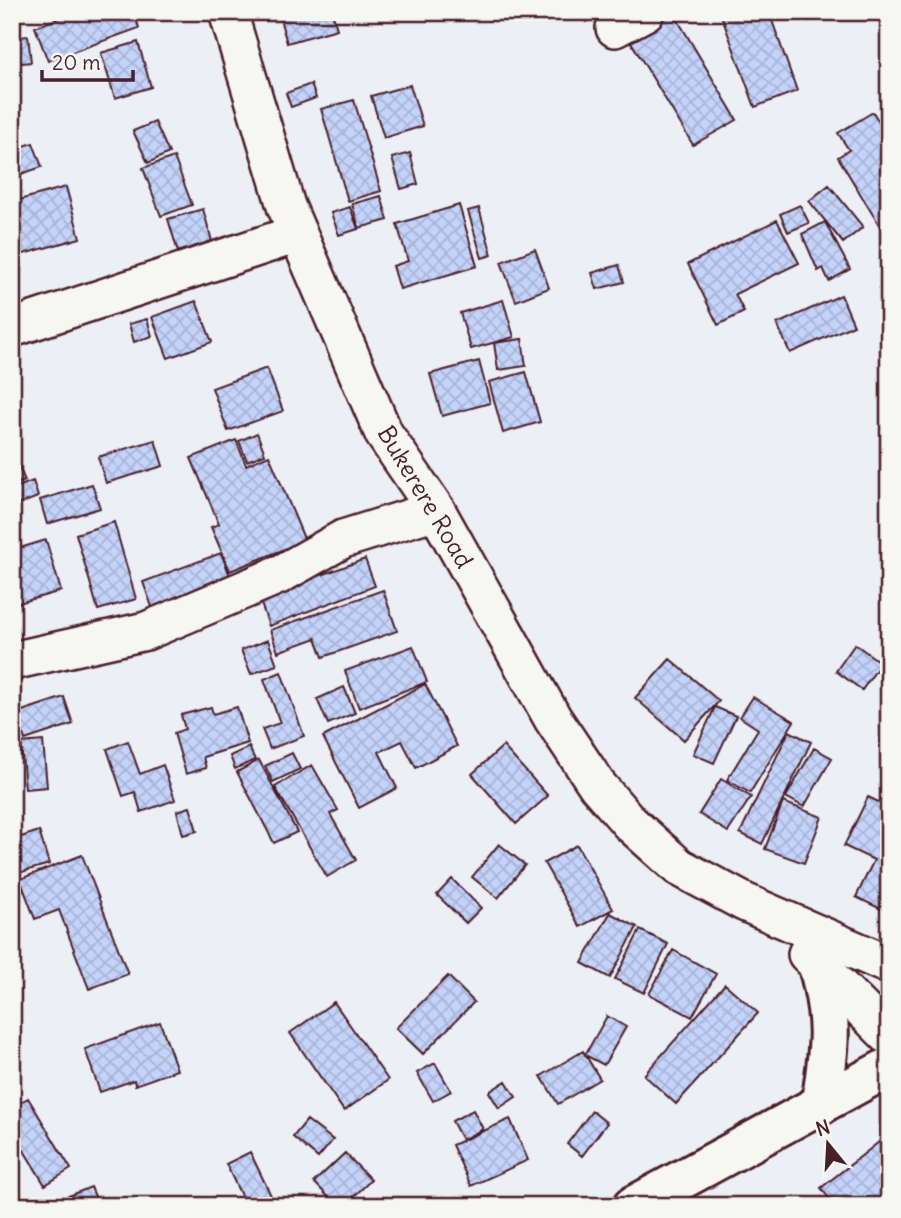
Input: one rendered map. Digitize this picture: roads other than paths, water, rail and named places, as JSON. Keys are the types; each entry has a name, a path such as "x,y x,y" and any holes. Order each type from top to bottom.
{"main road":[{"path":"817,962 829,1006 831,1030 821,1105"},
{"path":"633,1206 821,1105 867,1076 889,1068"}],"street":[{"name":"Bukerere Road","path":"228,12 297,234 384,434 436,510 553,719 597,785 630,823 679,867 744,902 889,965"},
{"path":"12,328 297,234"},
{"path":"12,661 146,631 279,575 343,539 436,510"},
{"name":"Bukerere Road","path":"744,902 817,962 889,1036"}]}
